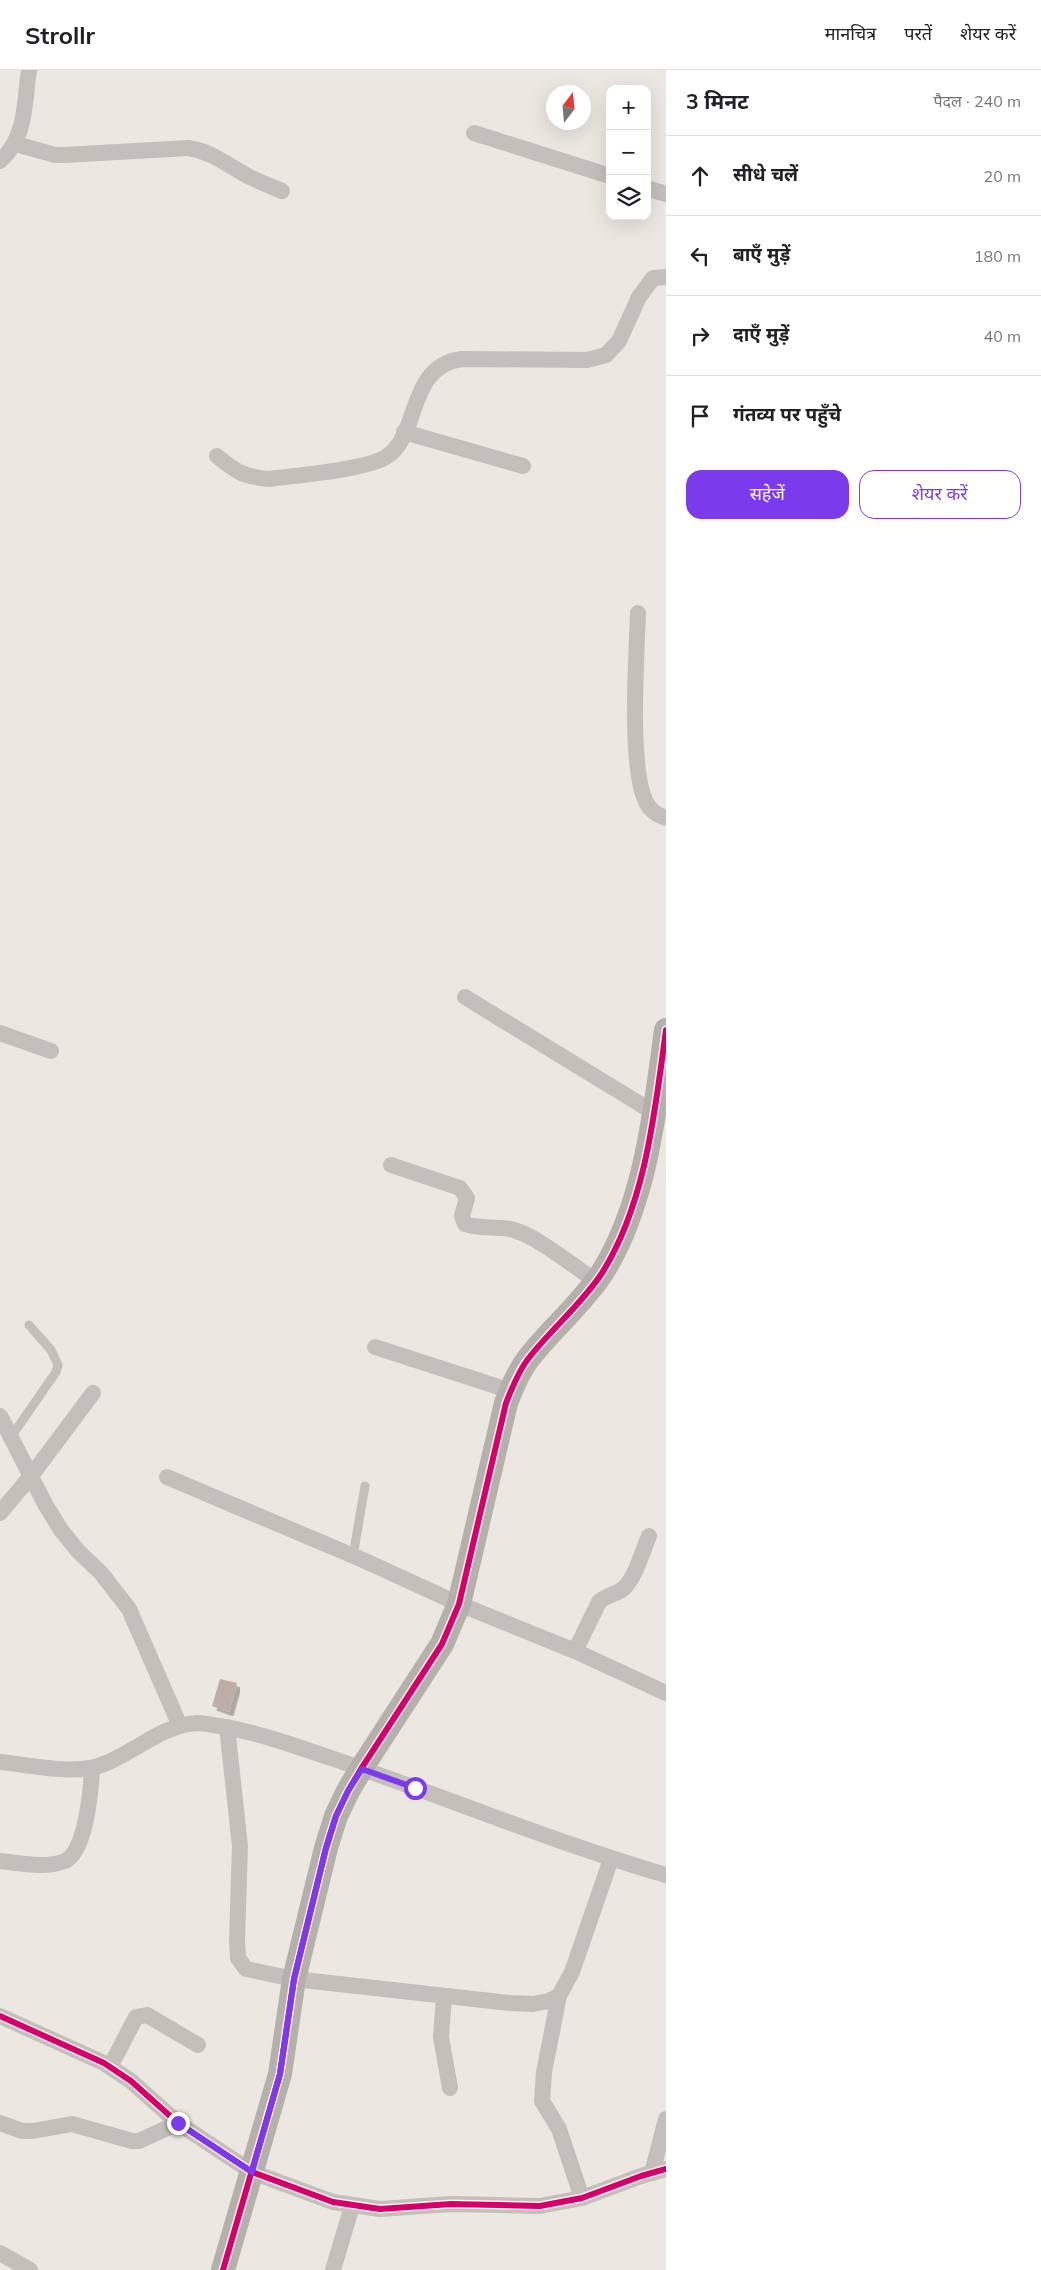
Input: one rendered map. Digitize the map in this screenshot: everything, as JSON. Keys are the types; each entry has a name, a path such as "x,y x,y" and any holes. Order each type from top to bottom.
{"street":[{"path":"0,162 16,144 22,127 29,70"},
{"path":"474,133 607,175"},
{"path":"16,144 65,156 188,148 201,150 211,153 257,181 282,191"},
{"path":"651,189 666,194"},
{"path":"217,456 237,473 253,478 270,479 374,464 390,455 400,441 416,402 428,380 442,365 461,359 587,360 606,356 619,341 639,297 648,284 653,278 666,277"},
{"path":"404,432 523,466"},
{"path":"638,613 634,701 638,764 644,797 649,808 666,818"},
{"path":"465,997 653,1112"},
{"path":"223,2270 280,2074 294,1979 334,1824 348,1791 442,1644 459,1604 473,1537 506,1403 511,1391 527,1360 579,1304 596,1281 619,1241 638,1188 653,1112 666,1030"},
{"path":"0,1033 51,1051"},
{"path":"391,1165 460,1188 466,1198 462,1216 465,1224 472,1227 504,1228 526,1235 596,1281"},
{"path":"375,1347 511,1391"},
{"path":"0,1513 31,1476 93,1393"},
{"path":"0,1416 61,1530 78,1551 101,1573 128,1610 180,1726"},
{"path":"167,1477 353,1556 459,1604 575,1651 666,1693"},
{"path":"575,1651 599,1602 605,1597 615,1594 630,1580 650,1536"},
{"path":"0,1762 77,1770 105,1764 165,1731 180,1726 197,1723 248,1730 611,1859 666,1875"},
{"path":"227,1727 240,1846 236,1940 238,1958 246,1969 294,1979 533,2004 550,2002 559,1996"},
{"path":"0,1861 55,1864 66,1860 74,1853 90,1798 92,1768"},
{"path":"582,2198 559,2129 542,2101 544,2072 559,1996 572,1972 611,1859"},
{"path":"444,1996 441,2037 450,2088"},
{"path":"110,2067 136,2017 141,2015 147,2015 198,2045"},
{"path":"0,2016 110,2067 131,2081 178,2123 252,2172 333,2202 352,2206 380,2209 452,2204 540,2206 582,2198 659,2171 666,2119"},
{"path":"0,2123 22,2130 33,2131 72,2124 132,2142 139,2141 178,2123"},
{"path":"333,2270 352,2206"},
{"path":"0,2253 30,2270"}],"lane":[{"path":"11,1437 49,1383 58,1365 57,1358 29,1325"},
{"path":"353,1556 365,1486"}],"building":[{"path":"220,1679 237,1683 229,1712 212,1706"}],"cycle path":[{"path":"223,2270 280,2074 294,1979 326,1848 336,1816 361,1769 442,1644 459,1604 506,1403 518,1375 537,1348 594,1285 617,1246 639,1186 653,1124 666,1030"},
{"path":"0,2016 104,2063 131,2081 178,2123 252,2172 333,2202 380,2209 451,2204 540,2206 582,2198 641,2176 666,2169"}],"route":[{"path":"178,2123 252,2172 280,2074 294,1979 326,1848 336,1816 348,1791 362,1769 415,1788"}]}
